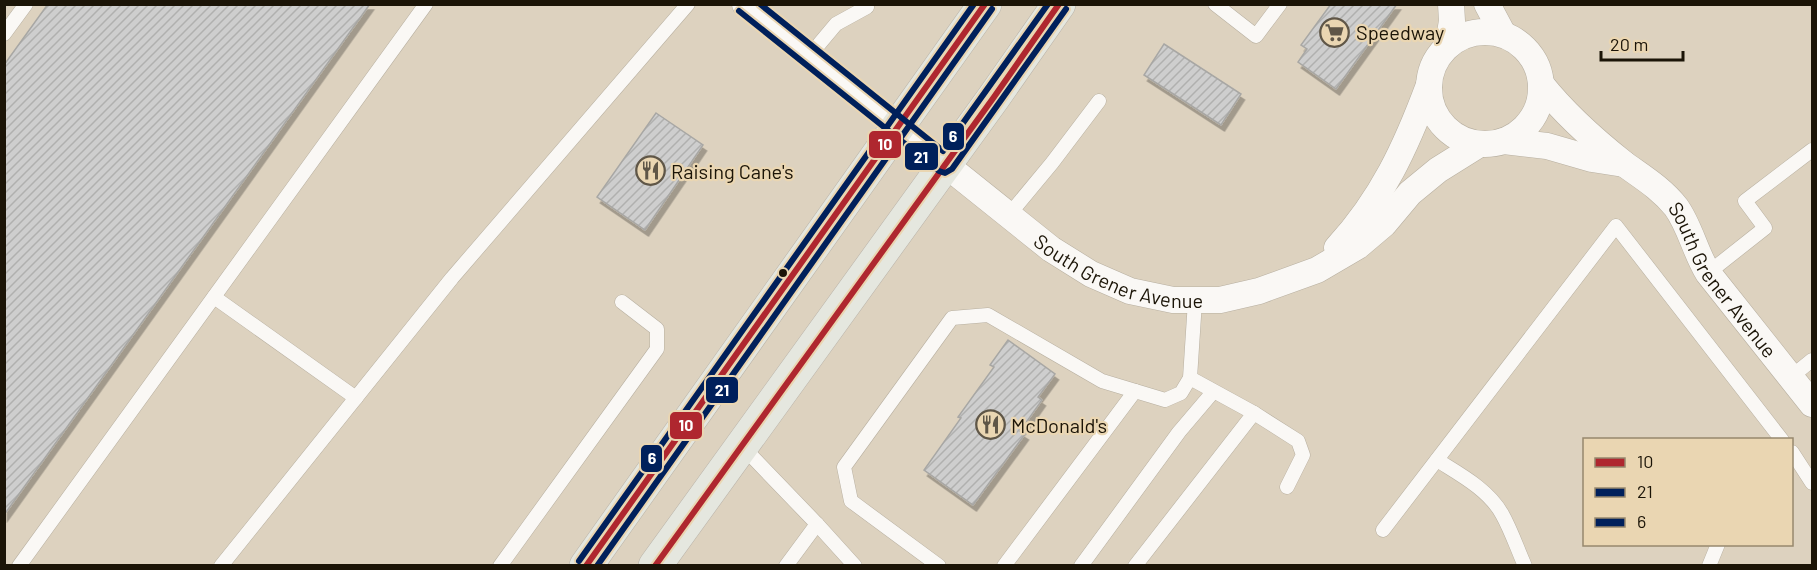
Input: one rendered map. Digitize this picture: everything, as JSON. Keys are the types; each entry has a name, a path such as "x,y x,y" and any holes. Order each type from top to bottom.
{"main road":[{"path":"585,566 985,4"},
{"path":"655,566 1059,4"}],"street":[{"name":"South Grener Avenue","path":"745,4 1051,249 1091,274 1130,291 1173,300 1220,300 1259,291 1317,270 1358,246 1384,224 1410,193 1438,170 1478,145"},
{"path":"1448,45 1452,21 1451,4"},
{"path":"1487,4 1503,34"},
{"path":"1484,31 1503,34 1520,43 1533,57 1540,74 1542,92 1538,110 1528,125 1514,137 1497,144 1478,145 1462,141 1446,131 1435,116 1429,98 1429,78 1436,60 1448,45 1464,35 1484,31"},
{"name":"South Grener Avenue","path":"1541,84 1554,101 1624,164 1657,187 1676,208 1708,273 1812,404"},
{"name":"South Grener Avenue","path":"1317,270 1352,232 1384,187 1409,136 1429,85"},
{"name":"South Grener Avenue","path":"1504,141 1547,146 1592,159 1624,164"}],"lane":[{"path":"4,34 26,4"},
{"path":"20,566 426,4"},
{"path":"221,566 452,278 688,4"},
{"path":"1215,4 1256,36 1280,4"},
{"path":"810,55 836,24 867,5"},
{"path":"1008,216 1099,101"},
{"path":"1708,273 1765,228 1745,201 1812,150"},
{"path":"1383,530 1616,226 1780,438"},
{"path":"214,297 356,398"},
{"path":"939,566 851,501 844,467 952,318 988,315 1102,381 1165,400 1181,393 1190,378 1195,301"},
{"path":"500,566 657,349 657,329 622,302"},
{"path":"1791,377 1812,360"},
{"path":"1190,378 1254,413 1298,441 1303,455 1287,487"},
{"path":"1004,566 1135,391"},
{"path":"1081,566 1179,432 1214,392"},
{"path":"1135,566 1254,413"},
{"path":"741,445 855,566"},
{"path":"1437,460 1474,484 1501,512 1525,566"},
{"path":"1794,460 1812,483"},
{"path":"786,566 817,524"},
{"path":"1709,566 1718,546"}],"building":[{"path":"48,4 370,4 4,515 4,65"},
{"path":"1331,4 1397,4 1336,89 1298,62 1307,49 1301,45"},
{"path":"1164,44 1241,94 1221,125 1144,75"},
{"name":"Raising Cane's","path":"656,113 703,145 645,230 597,197"},
{"name":"McDonald's","path":"1008,340 1055,374 1038,397 1042,400 1020,431 1025,434 973,505 924,470 994,367 990,365"}],"transit line":[{"name":"6","path":"760,4 943,151 1048,4"},
{"name":"6","path":"579,561 974,4"},
{"name":"10","path":"586,566 985,4"},
{"name":"10","path":"655,566 1059,4"},
{"name":"21","path":"597,566 992,9"},
{"name":"21","path":"739,11 939,171 945,173 952,169 1066,9"}],"place":[{"name":"Speedway","path":"1335,32"},
{"name":"Raising Cane's","path":"650,171"},
{"name":"McDonald's","path":"990,425"}]}
